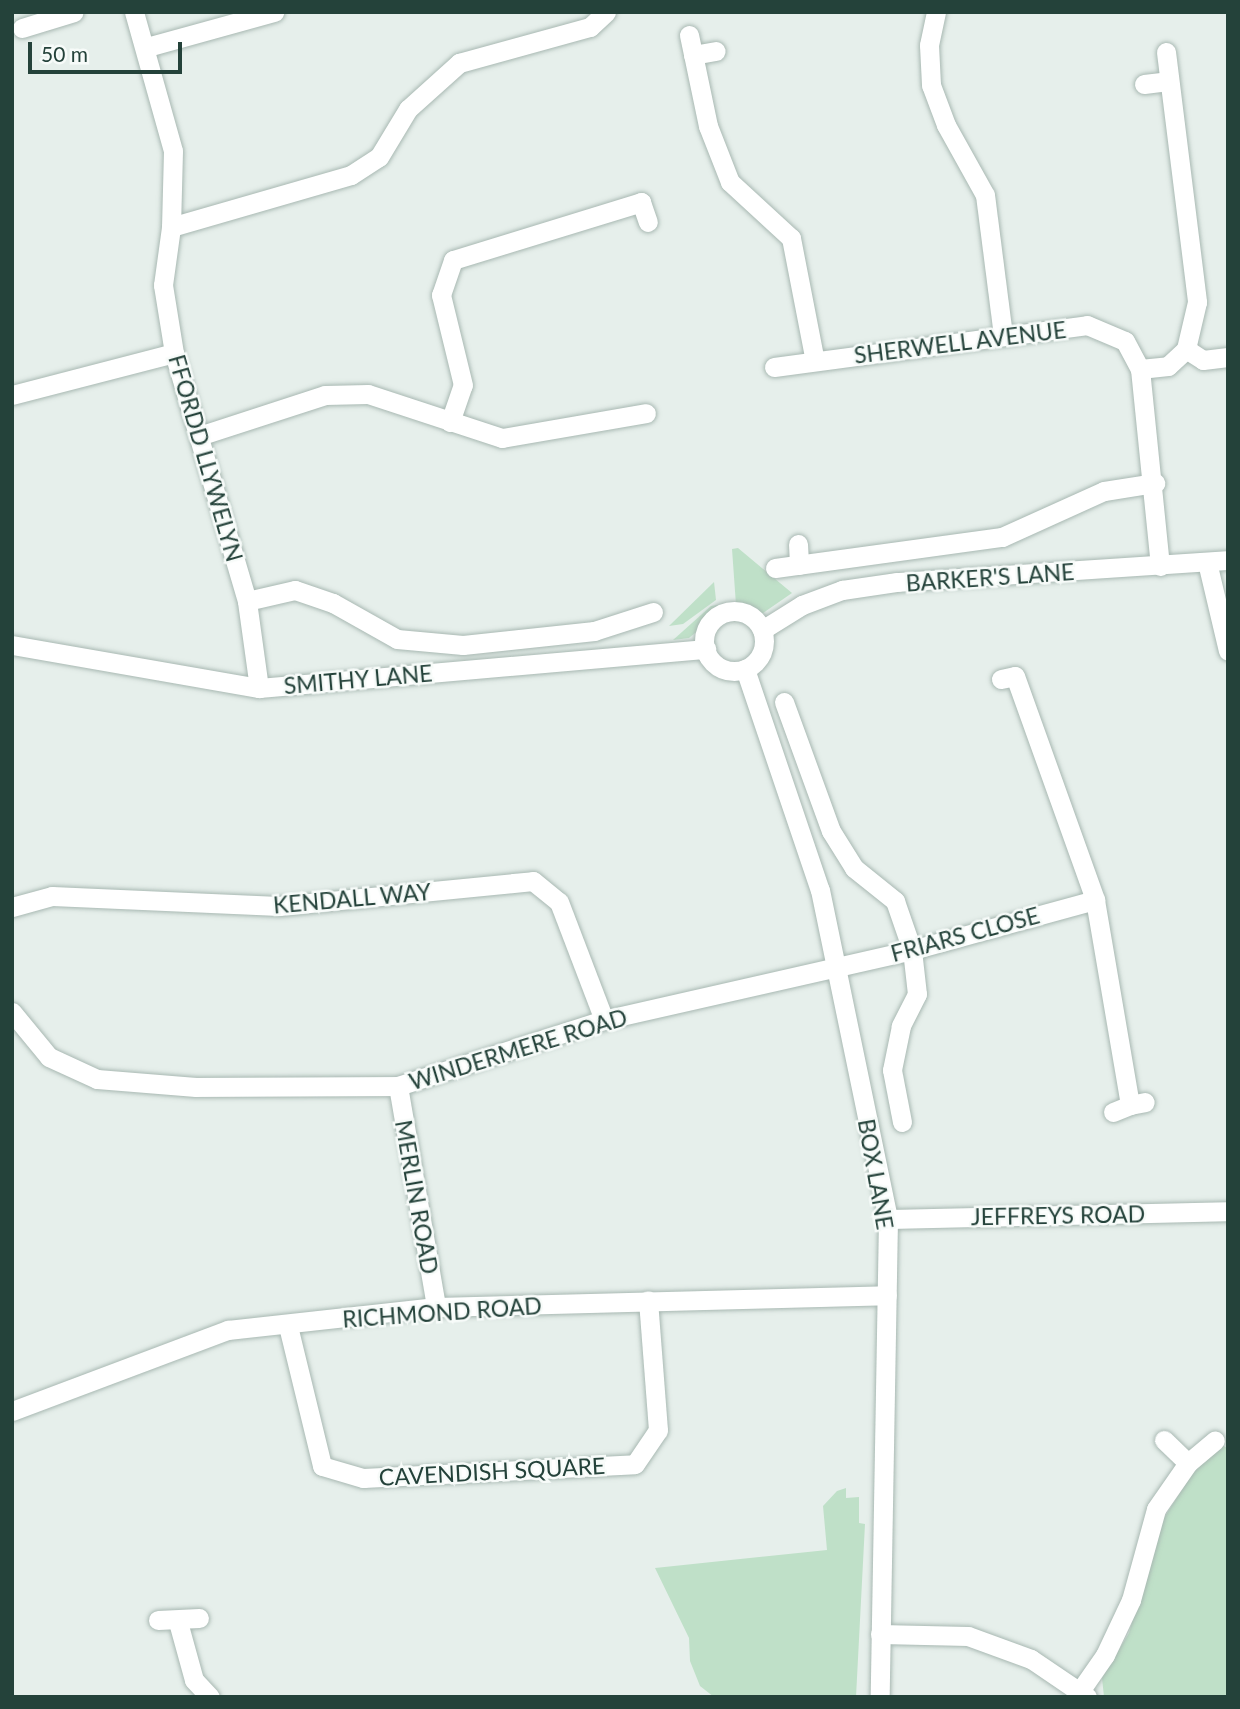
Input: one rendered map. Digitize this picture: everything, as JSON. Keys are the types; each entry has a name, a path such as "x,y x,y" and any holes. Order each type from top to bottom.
{"street":[{"path":"30,21 74,12"},
{"name":"FFORDD LLYWELYN","path":"134,12 147,47 173,152 171,227 163,285 174,353 202,435 247,601 259,688"},
{"path":"147,47 274,12"},
{"path":"171,227 351,175 379,157 408,109 459,63 590,27 606,12"},
{"path":"936,12 929,46 931,85 946,125 985,195 1003,336"},
{"path":"689,35 708,126 730,182 791,237 815,361"},
{"path":"693,55 716,51"},
{"path":"1140,369 1168,366 1186,349 1197,302 1166,52"},
{"path":"1144,84 1168,81"},
{"path":"450,422 463,385 441,295 453,260 641,202 649,222"},
{"name":"SHERWELL AVENUE","path":"774,367 1087,326 1125,341 1140,369 1155,483 1160,566"},
{"path":"1186,349 1203,360 1228,357"},
{"path":"12,394 174,353"},
{"path":"202,435 325,395 368,394 502,438 646,413"},
{"path":"775,568 1002,537 1104,491 1155,483"},
{"path":"798,544 799,565"},
{"name":"BARKER'S LANE","path":"762,630 802,605 842,590 897,582 1228,560"},
{"path":"1207,562 1228,651"},
{"name":"SMITHY LANE","path":"247,601 295,590 333,603 397,639 463,645 594,631 653,612"},
{"path":"723,614 750,615 762,630 763,649 745,669 726,669 706,649 706,632 723,614"},
{"name":"SMITHY LANE","path":"12,645 259,688 706,649"},
{"name":"BOX LANE","path":"745,669 820,890 888,1220 880,1697"},
{"path":"1016,676 1095,900 1129,1106"},
{"path":"784,702 831,831 854,868 895,901 912,950 917,994 901,1026 892,1070 901,1122"},
{"name":"KENDALL WAY","path":"12,907 52,896 279,906 533,881 559,902 604,1020"},
{"name":"FRIARS CLOSE","path":"835,965 912,950 1095,900"},
{"name":"WINDERMERE ROAD","path":"12,1012 49,1057 97,1079 196,1087 398,1086 604,1020 835,965"},
{"name":"MERLIN ROAD","path":"398,1086 436,1307"},
{"name":"JEFFREYS ROAD","path":"888,1220 1228,1211"},
{"name":"RICHMOND ROAD","path":"12,1411 228,1330 288,1326 436,1307 887,1295"},
{"name":"CAVENDISH SQUARE","path":"288,1326 322,1466 363,1478 635,1464 659,1430 648,1300"},
{"path":"1164,1440 1188,1463"},
{"path":"880,1634 968,1636 1031,1659 1084,1694 1131,1600 1156,1509 1188,1463 1215,1440"},
{"path":"199,1618 168,1621 194,1680 210,1697"}],"green space":[{"path":"738,548 792,593 760,615 751,607 736,605 732,549"},
{"path":"714,582 716,600 683,624 669,626"},
{"path":"724,604 724,609 689,638 673,640 711,606"},
{"path":"1219,1444 1228,1448 1228,1697 1104,1697 1102,1678 1129,1633 1159,1526 1193,1472"},
{"path":"846,1488 846,1498 859,1497 859,1523 865,1524 856,1697 714,1697 700,1686 690,1661 689,1638 655,1568 827,1550 823,1506 837,1491"}]}
